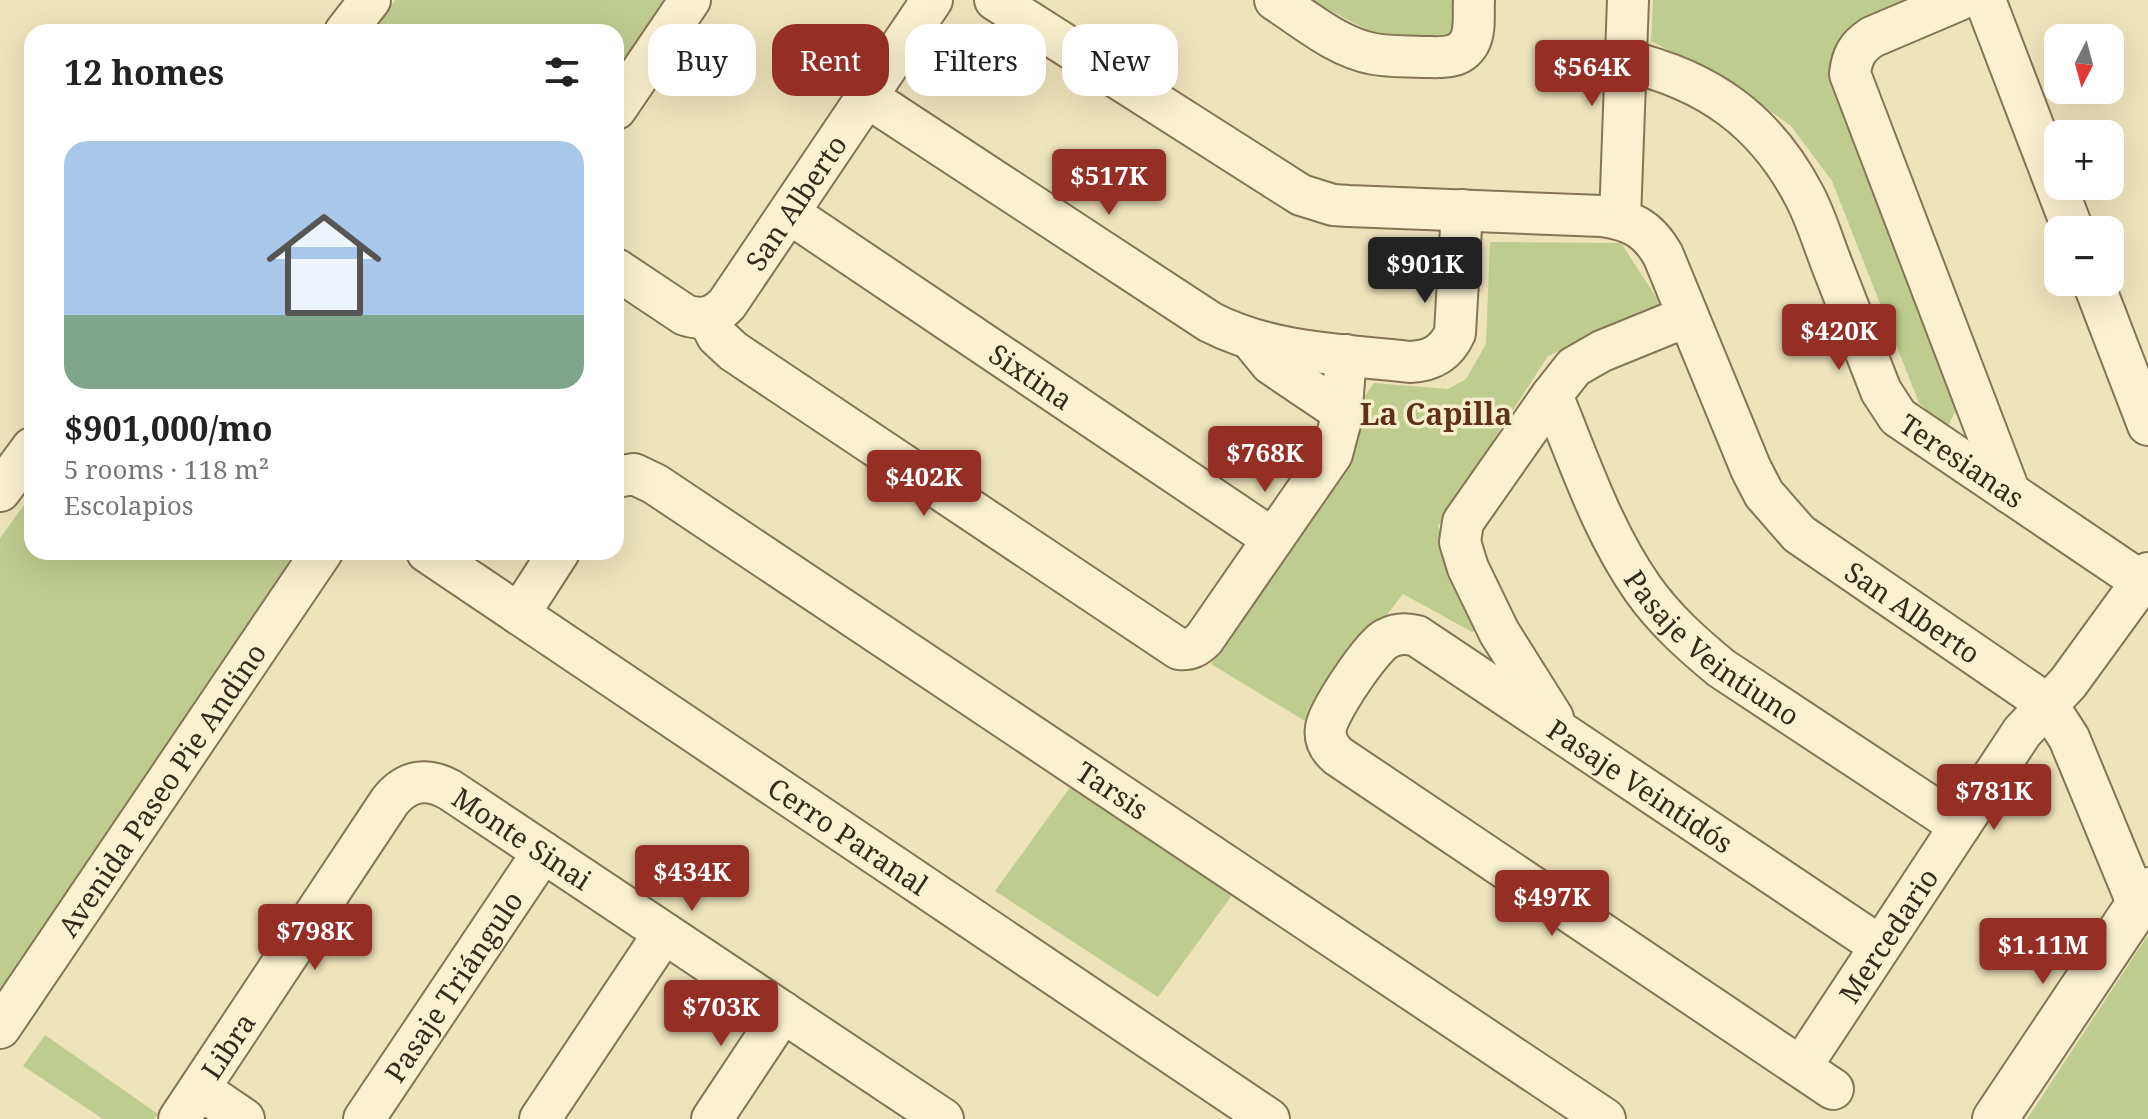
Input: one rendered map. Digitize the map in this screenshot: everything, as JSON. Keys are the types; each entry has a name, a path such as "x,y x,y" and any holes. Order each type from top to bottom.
{"street":[{"path":"351,24 370,0"},
{"path":"624,97 690,0"},
{"name":"San Alberto","path":"708,318 719,313 727,304 932,0"},
{"name":"San Alberto","path":"995,0 1301,195 1333,205 1620,219 1644,230 1655,241 1751,469 1780,516 1820,550 2047,704 2069,738 2143,897"},
{"path":"1275,0 1332,38 1372,53 1443,57 1464,49 1472,36 1474,0"},
{"path":"1620,219 1628,0"},
{"path":"1959,0 1872,37 1854,54 1850,74 2010,493"},
{"path":"1985,0 2068,216"},
{"name":"Teresianas","path":"1626,61 1658,68 1689,80 1745,117 1769,141 1806,198 1881,391 1891,409 1907,424 2010,493 2145,577"},
{"path":"867,97 1210,322 1253,342 1287,349 1419,361 1438,355 1455,333 1462,210"},
{"name":"Sixtina","path":"789,213 1273,539"},
{"path":"624,274 685,315 696,319 708,318 717,336 733,351 1179,649 1188,650 1204,639 1332,454 1340,432 1346,355"},
{"path":"2098,296 2148,425"},
{"path":"1568,736 1547,710 1499,632 1468,568 1460,532 1469,512 1574,367 1688,316"},
{"path":"1253,342 1271,364 1342,412"},
{"name":"Pasaje Veintiuno","path":"1552,395 1611,534 1644,590 1664,616 1721,668 1960,826"},
{"path":"0,491 24,459"},
{"name":"Tarsis","path":"624,476 634,474 655,484 1605,1119"},
{"name":"Avenida Paseo Pie Andino","path":"0,1028 317,560"},
{"name":"Cerro Paranal","path":"439,560 1269,1119"},
{"path":"519,614 554,560"},
{"name":"Mercedario","path":"1801,1067 2022,732 2068,683 2145,577"},
{"path":"1477,676 1493,656 1499,632"},
{"name":"Pasaje Veintidós","path":"1801,1067 1338,756 1326,740 1330,716 1380,643 1397,634 1417,636 1880,946"},
{"name":"Monte Sinai","path":"418,781 440,784 450,790 783,1012 897,1106 943,1119"},
{"name":"Libra","path":"189,1104 390,801 398,792 418,781"},
{"name":"Pasaje Triángulo","path":"364,1119 543,852"},
{"path":"1995,1119 2143,897"},
{"path":"540,1119 664,933"},
{"path":"712,1119 783,1012"},
{"path":"1801,1067 1833,1089"},
{"path":"189,1104 244,1119"}],"green space":[{"path":"395,0 670,0 654,24 648,24 648,33 624,68 624,24 377,24"},
{"path":"1311,0 1458,0 1458,32 1448,39 1378,36"},
{"path":"1653,0 1907,0 1851,25 1842,47 1840,90 1956,410 1947,428 1919,403 1832,181 1791,126 1729,82 1651,41"},
{"path":"1490,242 1621,243 1662,306 1548,356 1438,526 1483,627 1472,632 1403,594 1305,721 1211,664 1355,450 1365,396 1374,383 1448,389 1466,379 1486,344"},
{"path":"24,505 24,560 295,560 0,996 0,538"},
{"path":"1076,779 1238,887 1158,997 995,891"},
{"path":"2148,935 2148,1119 2027,1119"},
{"path":"45,1035 158,1114 154,1119 103,1119 23,1066"}],"district":[{"name":"La Capilla","path":"1436,413"}]}
